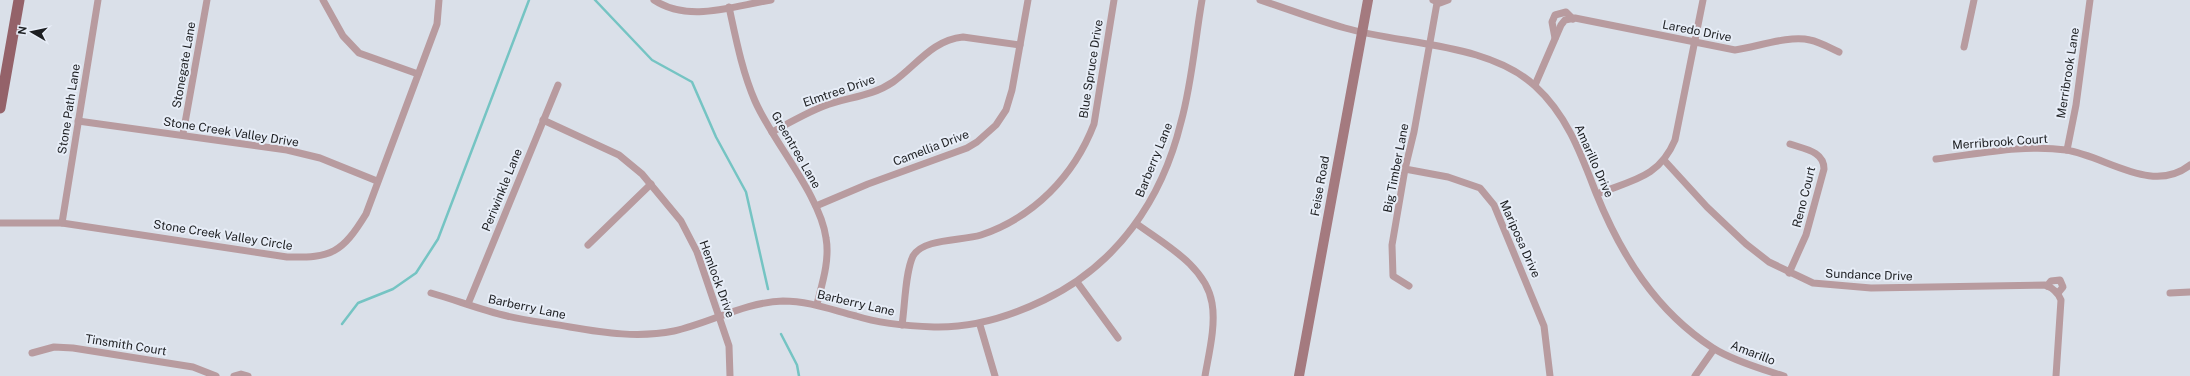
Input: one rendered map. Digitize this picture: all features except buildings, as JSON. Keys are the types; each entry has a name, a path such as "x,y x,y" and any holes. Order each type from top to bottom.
{"main road":[{"path":"0,108 19,0"},
{"name":"Feise Road","path":"1298,376 1368,0"}],"street":[{"name":"Stone Path Lane","path":"62,223 98,0"},
{"name":"Stonegate Lane","path":"183,134 206,0"},
{"path":"322,0 343,36 359,53 418,74"},
{"name":"Stone Creek Valley Circle","path":"0,223 62,223 287,257 312,258 337,250 354,234 366,214 377,181 437,24 439,0"},
{"path":"654,0 666,8 695,13 771,0"},
{"name":"Camellia Drive","path":"816,206 868,184 967,148 977,142 996,125 1006,110 1028,0"},
{"name":"Blue Spruce Drive","path":"902,325 910,269 914,256 921,247 980,236 1002,227 1035,207 1062,180 1094,124 1114,0"},
{"name":"Barberry Lane","path":"431,293 529,320 596,332 643,335 675,330 767,302 785,301 817,304 858,317 902,325 938,327 980,325 1030,307 1077,282 1112,252 1137,224 1154,196 1175,144 1182,120 1202,0"},
{"name":"Amarillo Drive","path":"1260,0 1346,28 1429,45 1500,62 1535,85 1556,108 1572,135 1597,194 1629,262 1658,302 1684,326 1714,349"},
{"path":"1435,1 1443,3 1448,0"},
{"path":"1597,194 1653,171 1664,160 1675,140 1703,0"},
{"path":"1964,47 1974,0"},
{"name":"Merribrook Lane","path":"2067,150 2076,105 2090,0"},
{"name":"Big Timber Lane","path":"1409,286 1393,276 1391,270 1392,245 1405,169 1414,132 1435,1"},
{"name":"Greentree Lane","path":"729,7 743,70 755,102 816,206 826,238 827,253 817,304"},
{"name":"Laredo Drive","path":"1555,38 1552,22 1555,15 1566,12 1573,18"},
{"name":"Laredo Drive","path":"1535,85 1561,25 1565,20 1573,18 1735,50 1760,46 1784,39 1810,40 1839,52"},
{"name":"Elmtree Drive","path":"772,132 825,105 863,96 878,90 893,82 927,52 954,38 963,37 1020,45"},
{"name":"Periwinkle Lane","path":"468,304 558,85"},
{"name":"Stone Creek Valley Drive","path":"78,120 287,150 320,158 377,181"},
{"name":"Hemlock Drive","path":"543,120 619,155 651,184 684,227 697,252 719,316 728,346 730,376"},
{"name":"Reno Court","path":"1790,144 1817,154 1824,163 1824,169 1806,235 1790,273"},
{"name":"Merribrook Court","path":"1936,159 2020,150 2067,150 2143,175 2170,176 2190,165"},
{"name":"Sundance Drive","path":"1664,160 1707,207 1746,244 1769,262 1813,283 1851,288 2047,286 2051,281 2060,280 2063,287 2058,293 2061,300 2056,376"},
{"name":"Mariposa Drive","path":"1405,169 1448,177 1480,188 1494,205 1544,326 1550,376"},
{"path":"588,245 651,184"},
{"path":"1137,224 1194,269 1205,284 1212,302 1212,321 1205,376"},
{"path":"1077,282 1118,338"},
{"path":"2047,286 2058,293"},
{"path":"2170,293 2190,292"},
{"path":"980,325 995,376"},
{"name":"Tinsmith Court","path":"32,353 54,347 73,348 193,367 216,376"},
{"path":"1695,376 1714,349"},
{"name":"Amarillo","path":"1714,349 1784,376"},
{"path":"234,376 241,374 248,376"}],"waterway":[{"path":"342,324 358,303 393,289 416,273 438,239 529,0"},
{"path":"595,0 652,60 692,82 716,137 746,192 768,289"},
{"path":"781,334 797,365 799,376"}]}
